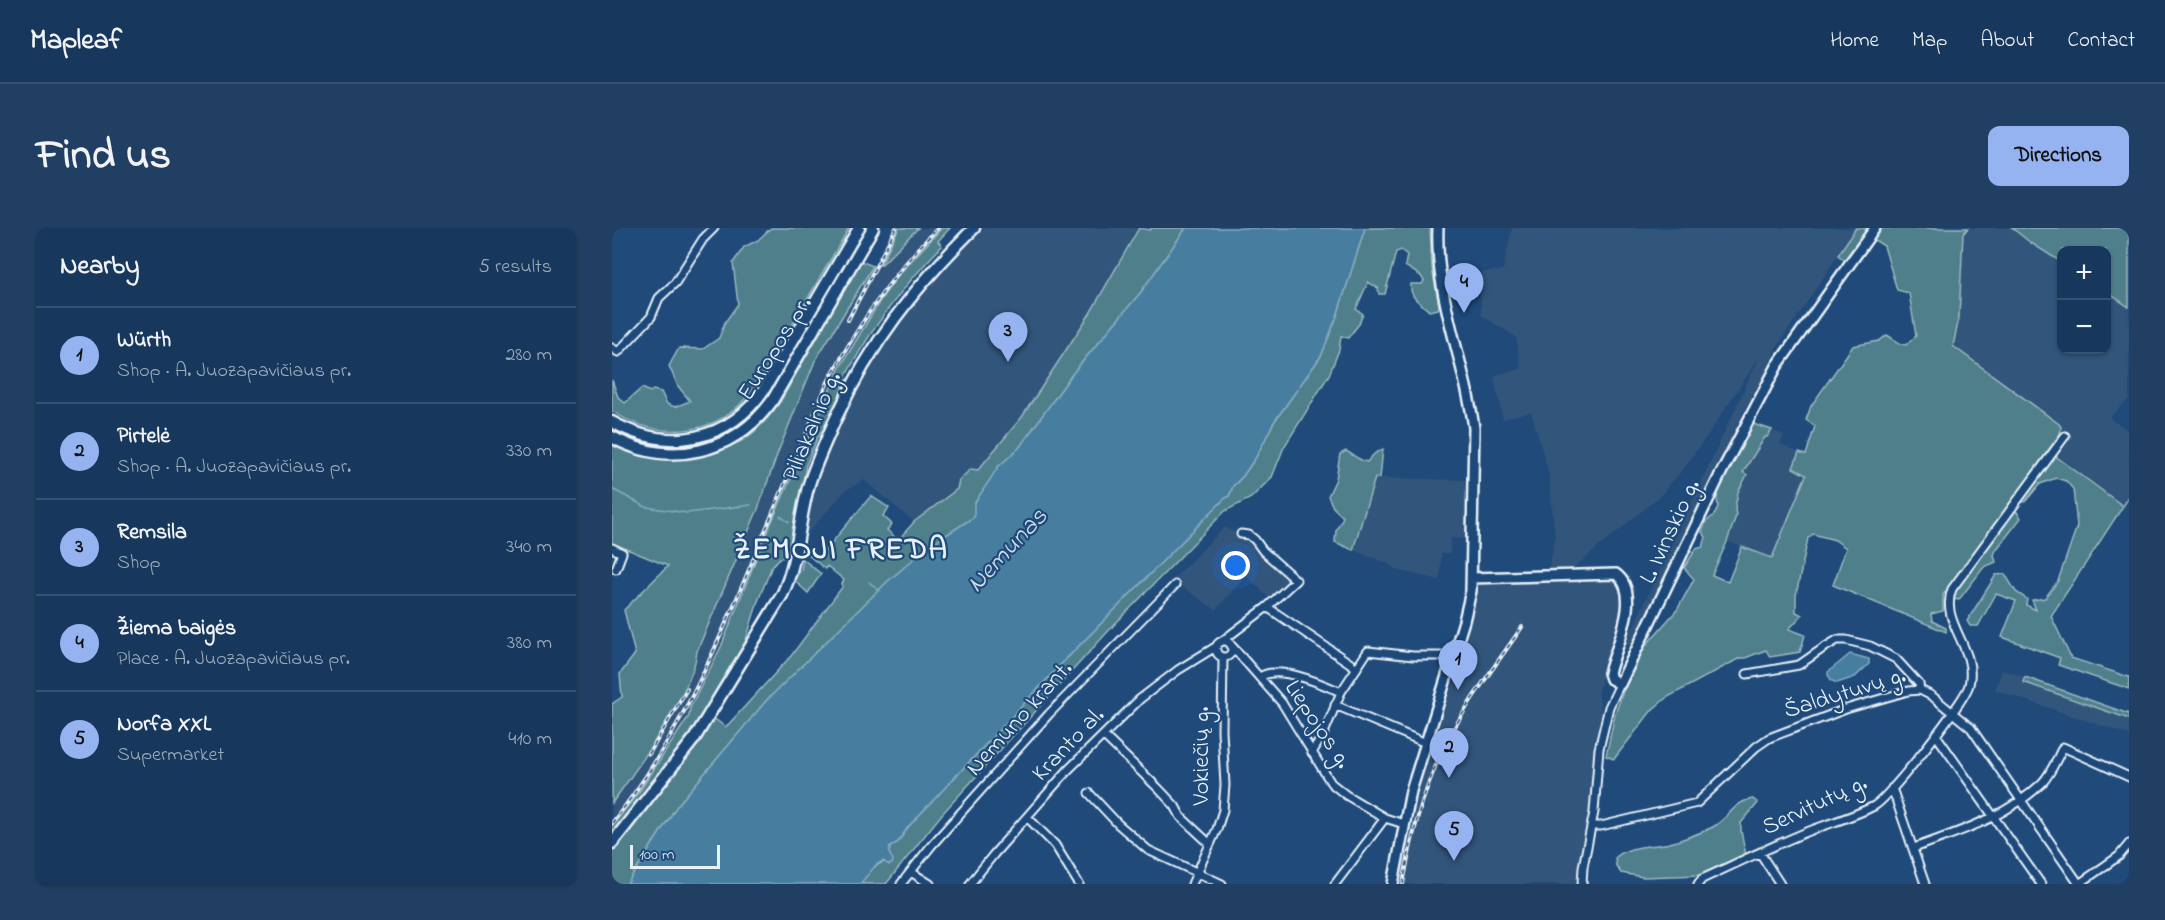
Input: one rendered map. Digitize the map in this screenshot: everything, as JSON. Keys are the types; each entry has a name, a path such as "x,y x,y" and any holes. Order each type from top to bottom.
{"main road":[{"name":"Europos pr.","path":"612,422 628,431 650,438 680,440 712,432 739,417 765,388 859,228"},
{"name":"Europos pr.","path":"612,437 646,451 676,454 704,449 742,432 772,401 873,228"},
{"name":"Piliakalnio g.","path":"612,843 694,739 782,595 797,550 810,482 845,398 870,353 908,299 974,228"}],"street":[{"path":"612,348 618,352 651,317 659,298 675,283 703,239 714,228"},
{"path":"1393,884 1411,791 1454,656 1467,610 1472,578 1474,429 1442,289 1438,228"},
{"name":"L. Ivinskio g.","path":"1582,884 1583,867 1592,826 1600,742 1609,707 1720,473 1777,366 1875,228"},
{"path":"1953,712 1966,691 1970,678 1968,653 1948,608 1952,589 2065,436"},
{"path":"1224,648 1231,635 1267,607 1296,580 1263,551 1255,540 1248,535 1241,534"},
{"path":"612,548 622,553 616,569"},
{"path":"1472,578 1616,574 1625,588 1626,616 1609,673 1611,679 1620,684"},
{"name":"Nemuno krant.","path":"901,884 1075,686 1175,585"},
{"path":"1267,607 1357,668"},
{"path":"1747,674 1799,665 1829,644 1837,640 1846,640 1870,646 1896,659 1919,684 1920,690"},
{"name":"Vokiečių g.","path":"1191,884 1221,817 1225,785 1222,731 1224,648"},
{"name":"Liepojos g.","path":"1224,648 1260,677 1282,703 1326,777 1338,789 1385,818 1404,824"},
{"name":"Kranto al.","path":"970,884 1068,770 1140,699 1178,670 1224,648"},
{"path":"1312,753 1324,733 1341,692 1368,651 1413,656 1454,656"},
{"path":"1260,677 1272,673 1300,677 1341,692"},
{"name":"Šaldytuvų g.","path":"1592,826 1601,826 1697,803 1756,747 1769,739 1846,710 1908,691 1920,690 1932,696 1971,728 2079,884"},
{"path":"1335,705 1426,743"},
{"name":"Servitutų g.","path":"1698,884 1702,879 1801,834 1876,805 1953,712"},
{"path":"1936,735 2041,884"},
{"path":"1104,736 1158,788 1175,806 1181,817 1210,844"},
{"path":"1914,848 1994,816 2021,799 2043,782 2063,747 2129,777"},
{"path":"1892,788 1926,884"},
{"path":"1089,793 1118,824 1144,847 1196,874 1222,884"},
{"path":"1027,817 1055,845 1080,884"},
{"path":"1335,884 1385,818"},
{"path":"2079,884 2119,856 2129,844"},
{"path":"1760,853 1780,884"},
{"path":"911,872 930,884"}],"shaded area":[{"path":"892,228 899,228 881,265 918,228 942,228 899,274 881,299 839,369 762,544 721,647 690,708 689,716 641,789 612,826 612,803 666,721 696,661 697,651 758,509 778,452 815,361 873,266"},
{"path":"980,228 1139,228 1088,315 1022,417 978,471 914,522 864,480 846,490 805,536 812,490 824,455 879,343 935,272"},
{"path":"1512,228 1856,228 1777,347 1631,647 1625,644 1760,356 1707,436 1660,496 1570,571 1548,572 1555,538 1549,474 1531,412 1503,419 1494,378 1495,375 1521,369 1516,337 1481,315 1480,273 1503,270"},
{"path":"1968,228 2012,228 2057,259 2057,354 2111,354 2111,295 2129,307 2129,399 2109,418 2129,431 2129,497 2124,506 2048,450 2060,434 1953,346 1959,318 1963,234"},
{"path":"1772,430 1784,436 1780,444 1799,453 1793,468 1806,475 1772,559 1728,542 1736,517 1738,492 1747,475 1743,473 1765,436 1767,437"},
{"path":"1375,478 1467,480 1466,539 1451,538 1450,554 1441,554 1440,580 1400,571 1353,550"},
{"path":"1225,527 1241,536 1289,574 1292,579 1290,582 1271,600 1246,575 1216,610 1172,580"},
{"path":"1614,579 1617,581 1623,617 1598,690 1601,711 1591,800 1576,884 1400,884 1414,805 1462,658 1480,584"},
{"path":"2002,670 2025,677 2023,682 2129,719 2129,735 1995,690"}],"green space":[{"path":"771,228 849,228 761,378 745,399 720,419 689,429 657,429 626,419 612,411 612,380 618,397 625,403 642,388 650,392 653,390 661,392 667,404 675,407 690,401 678,386 669,366 679,348 703,349 719,338 725,322 738,304 733,263 744,247 758,240"},
{"path":"899,228 918,228 880,265"},
{"path":"942,228 950,228 938,241 942,246 886,311 862,347 841,385 844,387 826,426 819,434 806,465 791,556 780,558 772,566 758,601 739,662 708,713 612,837 612,826 641,789 689,716 690,708 721,647 762,544 839,369 881,299 899,274"},
{"path":"1139,228 1150,230 1151,228 1186,228 1141,292 1073,373 1019,448 998,467 974,517 929,546 887,582 766,701 677,806 627,884 612,884 612,848 713,718 726,727 791,656 843,586 844,580 827,566 825,569 807,554 810,552 818,559 871,496 889,508 883,516 892,524 887,530 898,540 914,522 957,489 959,480 971,469 978,470 1022,417 1089,315"},
{"path":"1365,228 1430,228 1432,268 1438,309 1429,311 1416,300 1411,284 1422,284 1424,281 1421,276 1405,266 1407,255 1401,250 1396,252 1385,294 1379,294 1378,288 1368,282 1356,309 1363,314 1359,324 1348,338 1341,336 1339,350 1329,375 1284,447 1272,477 1251,498 1225,511 1113,626 942,814 886,884 860,884 873,868 892,861 889,853 890,847 898,842 908,827 1063,662 1229,496 1233,486 1256,457 1274,422 1321,356 1337,316"},
{"path":"1856,228 1968,228 1963,234 1959,318 1953,346 2059,424 2060,434 1943,595 1943,611 1931,614 1932,621 1946,628 1946,632 1833,585 1846,548 1835,540 1813,534 1808,538 1796,595 1796,612 1802,615 1789,629 1805,635 1800,652 1770,657 1766,650 1740,658 1666,698 1652,710 1614,759 1606,756 1615,714 1624,689 1646,645 1677,610 1694,579 1684,568 1696,549 1703,547 1706,537 1702,532 1706,522 1715,514 1718,506 1716,491 1750,423 1772,430 1743,472 1747,475 1738,492 1736,516 1712,575 1728,582 1742,547 1772,558 1806,475 1793,468 1799,453 1806,455 1815,426 1806,420 1811,406 1853,346 1879,341 1887,335 1906,345 1916,336 1909,293 1897,290 1884,246 1865,234 1844,260 1838,255"},
{"path":"2012,228 2129,228 2129,307 2111,295 2111,246 2057,246 2057,259"},
{"path":"861,261 873,266 815,361 778,452 758,509 697,651 686,687 662,729 612,803 612,704 622,697 620,674 635,654 624,610 668,566 612,543 612,445 637,455 676,458 702,454 745,439 764,422 780,402"},
{"path":"1383,449 1380,478 1375,478 1353,550 1335,542 1336,530 1343,517 1333,507 1328,496 1336,479 1340,454 1346,451 1367,462"},
{"path":"2054,455 2123,506 2129,497 2051,616 2071,658 2129,677 2129,689 2058,665 2060,658 2002,637 2016,601 1996,594 1978,626 1970,626 1967,621 1996,575 2005,574 2016,592 2027,599 2026,605 2036,610 2032,600 2045,598 2058,581 2077,526 2073,489 2066,481 2056,478 2040,484 2025,502 2020,502"},
{"path":"2013,511 2017,512 2021,518 1996,550 1994,555 1996,562 1984,567 1961,597 1958,600 1954,599 1958,585"},
{"path":"803,559 821,574 808,593 794,580 801,570"},
{"path":"2025,677 2129,714 2129,719 2023,682"},
{"path":"1753,799 1758,803 1741,823 1746,855 1702,875 1643,877 1621,873 1616,866 1615,858 1621,853 1670,843 1712,828 1733,809"}],"water":[{"name":"Nemunas","path":"1186,228 1365,228 1337,316 1321,356 1274,422 1256,457 1233,486 1229,496 1063,662 908,827 898,842 890,847 892,864 889,865 883,861 876,865 860,884 627,884 677,806 766,701 887,582 929,546 974,517 974,504 998,467 1019,448 1073,373 1141,292"},
{"path":"1850,654 1869,659 1869,664 1855,677 1837,683 1832,681 1828,672"}],"waterway":[{"path":"612,489 646,507 687,513 751,505"},
{"path":"780,516 789,522"},
{"path":"869,582 880,591"}],"railway":[{"path":"848,320 896,228"},
{"path":"612,823 656,761 693,694 838,363 876,302 905,264 938,228"},
{"path":"1403,884 1417,819 1440,756 1468,706 1522,627"},
{"path":"649,754 687,689"}],"place":[{"name":"Žiema baigės","path":"1464,313"},
{"name":"Remsila","path":"1008,362"},
{"name":"Würth","path":"1458,690"},
{"name":"Pirtelė","path":"1449,778"},
{"name":"Norfa XXL","path":"1454,861"}],"district":[{"name":"ŽEMOJI FREDA","path":"841,551"}]}
